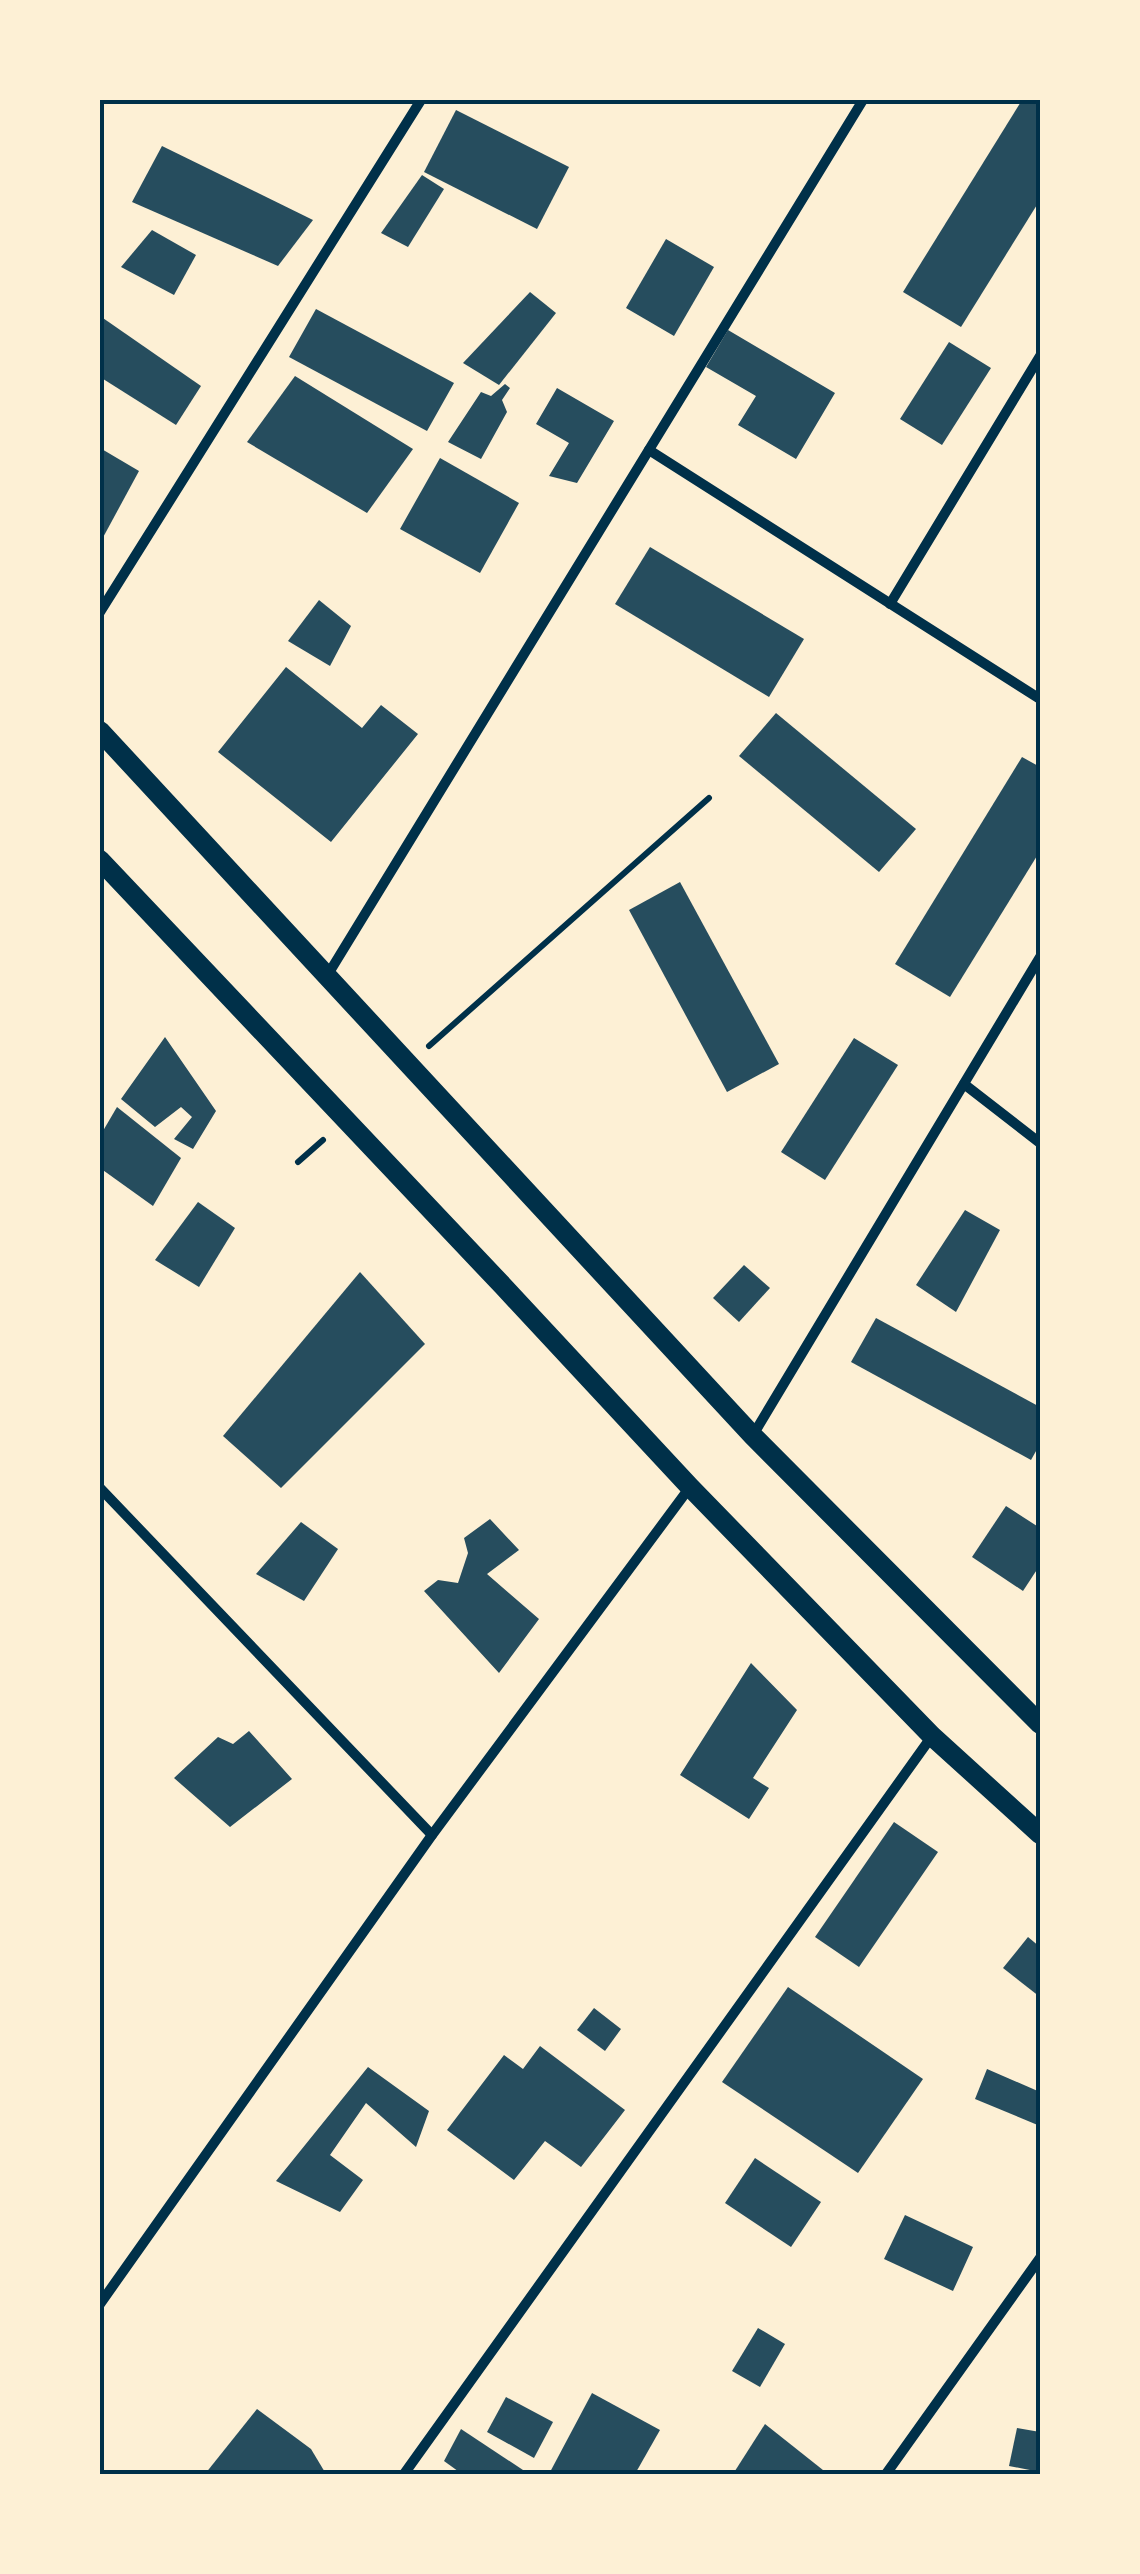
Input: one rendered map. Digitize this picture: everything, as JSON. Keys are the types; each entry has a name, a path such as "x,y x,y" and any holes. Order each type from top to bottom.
{"main road":[{"path":"100,731 753,1436 1040,1724"},
{"path":"100,860 690,1487 932,1736 1040,1834"}],"street":[{"path":"100,612 421,100"},
{"path":"327,976 863,100"},
{"path":"890,604 1040,356"},
{"path":"649,450 1040,700"},
{"path":"753,1436 1040,957"},
{"path":"964,1084 1040,1143"},
{"path":"100,2304 432,1835 690,1487"},
{"path":"100,1488 432,1835"},
{"path":"404,2474 932,1736"},
{"path":"886,2474 1040,2258"}],"path":[{"path":"408,1065 709,798"},
{"path":"298,1162 346,1120"}],"building":[{"path":"1022,100 1040,100 1040,200 961,327 903,292"},
{"path":"456,110 569,167 537,229 424,172"},
{"path":"162,146 313,220 278,266 132,202"},
{"path":"422,175 444,189 408,247 381,233"},
{"path":"152,230 196,255 174,295 121,267"},
{"path":"666,239 714,267 674,336 626,308"},
{"path":"530,292 556,313 499,385 463,363"},
{"path":"316,309 454,383 427,431 289,357"},
{"path":"100,316 201,386 176,425 100,377"},
{"path":"728,330 835,393 796,459 738,425 756,396 706,367"},
{"path":"949,342 991,368 942,445 900,419"},
{"path":"295,376 413,449 367,513 247,442"},
{"path":"505,384 510,388 502,400 507,412 481,459 448,442 481,392 491,396"},
{"path":"557,388 614,421 577,483 549,476 569,443 536,424"},
{"path":"100,448 139,471 100,543"},
{"path":"440,458 519,503 480,573 400,529"},
{"path":"650,547 804,639 769,697 615,604"},
{"path":"319,600 351,626 330,666 288,641"},
{"path":"286,667 362,728 381,705 418,734 331,842 218,752"},
{"path":"776,713 916,829 879,872 739,756"},
{"path":"1022,757 1040,767 1040,851 950,997 895,964"},
{"path":"680,882 779,1064 727,1092 629,910"},
{"path":"165,1037 216,1111 193,1149 174,1139 192,1117 181,1107 155,1127 121,1099"},
{"path":"854,1038 898,1065 825,1180 781,1152"},
{"path":"117,1107 181,1158 153,1206 100,1168 100,1136"},
{"path":"198,1202 235,1228 199,1287 155,1260"},
{"path":"965,1210 1000,1230 956,1312 916,1285"},
{"path":"744,1265 770,1288 739,1322 713,1298"},
{"path":"360,1272 425,1344 281,1488 223,1436"},
{"path":"876,1318 1040,1407 1040,1444 1031,1460 851,1362"},
{"path":"1006,1506 1040,1528 1040,1565 1023,1591 972,1557"},
{"path":"490,1519 519,1550 487,1574 539,1619 499,1673 424,1591 438,1580 458,1583 468,1553 464,1538"},
{"path":"301,1522 338,1549 304,1601 256,1574"},
{"path":"751,1663 797,1710 753,1778 769,1788 749,1819 680,1775"},
{"path":"249,1731 292,1779 230,1827 174,1778 218,1737 233,1744"},
{"path":"894,1822 938,1852 859,1967 815,1937"},
{"path":"1028,1937 1040,1947 1040,1997 1003,1968"},
{"path":"788,1987 923,2079 858,2173 722,2082"},
{"path":"594,2008 621,2029 605,2051 577,2030"},
{"path":"540,2046 625,2110 581,2167 545,2141 514,2180 447,2130 504,2055 523,2069"},
{"path":"368,2067 429,2111 416,2147 366,2103 330,2155 363,2180 340,2212 276,2181"},
{"path":"987,2069 1040,2092 1040,2126 975,2099"},
{"path":"755,2158 821,2202 791,2247 725,2203"},
{"path":"905,2215 973,2247 953,2291 884,2259"},
{"path":"758,2328 785,2344 760,2387 732,2371"},
{"path":"592,2393 660,2430 635,2474 549,2474"},
{"path":"506,2397 553,2422 534,2458 487,2432"},
{"path":"257,2409 311,2449 326,2474 205,2474"},
{"path":"765,2424 828,2474 733,2474"},
{"path":"1017,2428 1040,2432 1040,2472 1009,2466"},
{"path":"461,2429 529,2474 462,2474 444,2461"}]}
